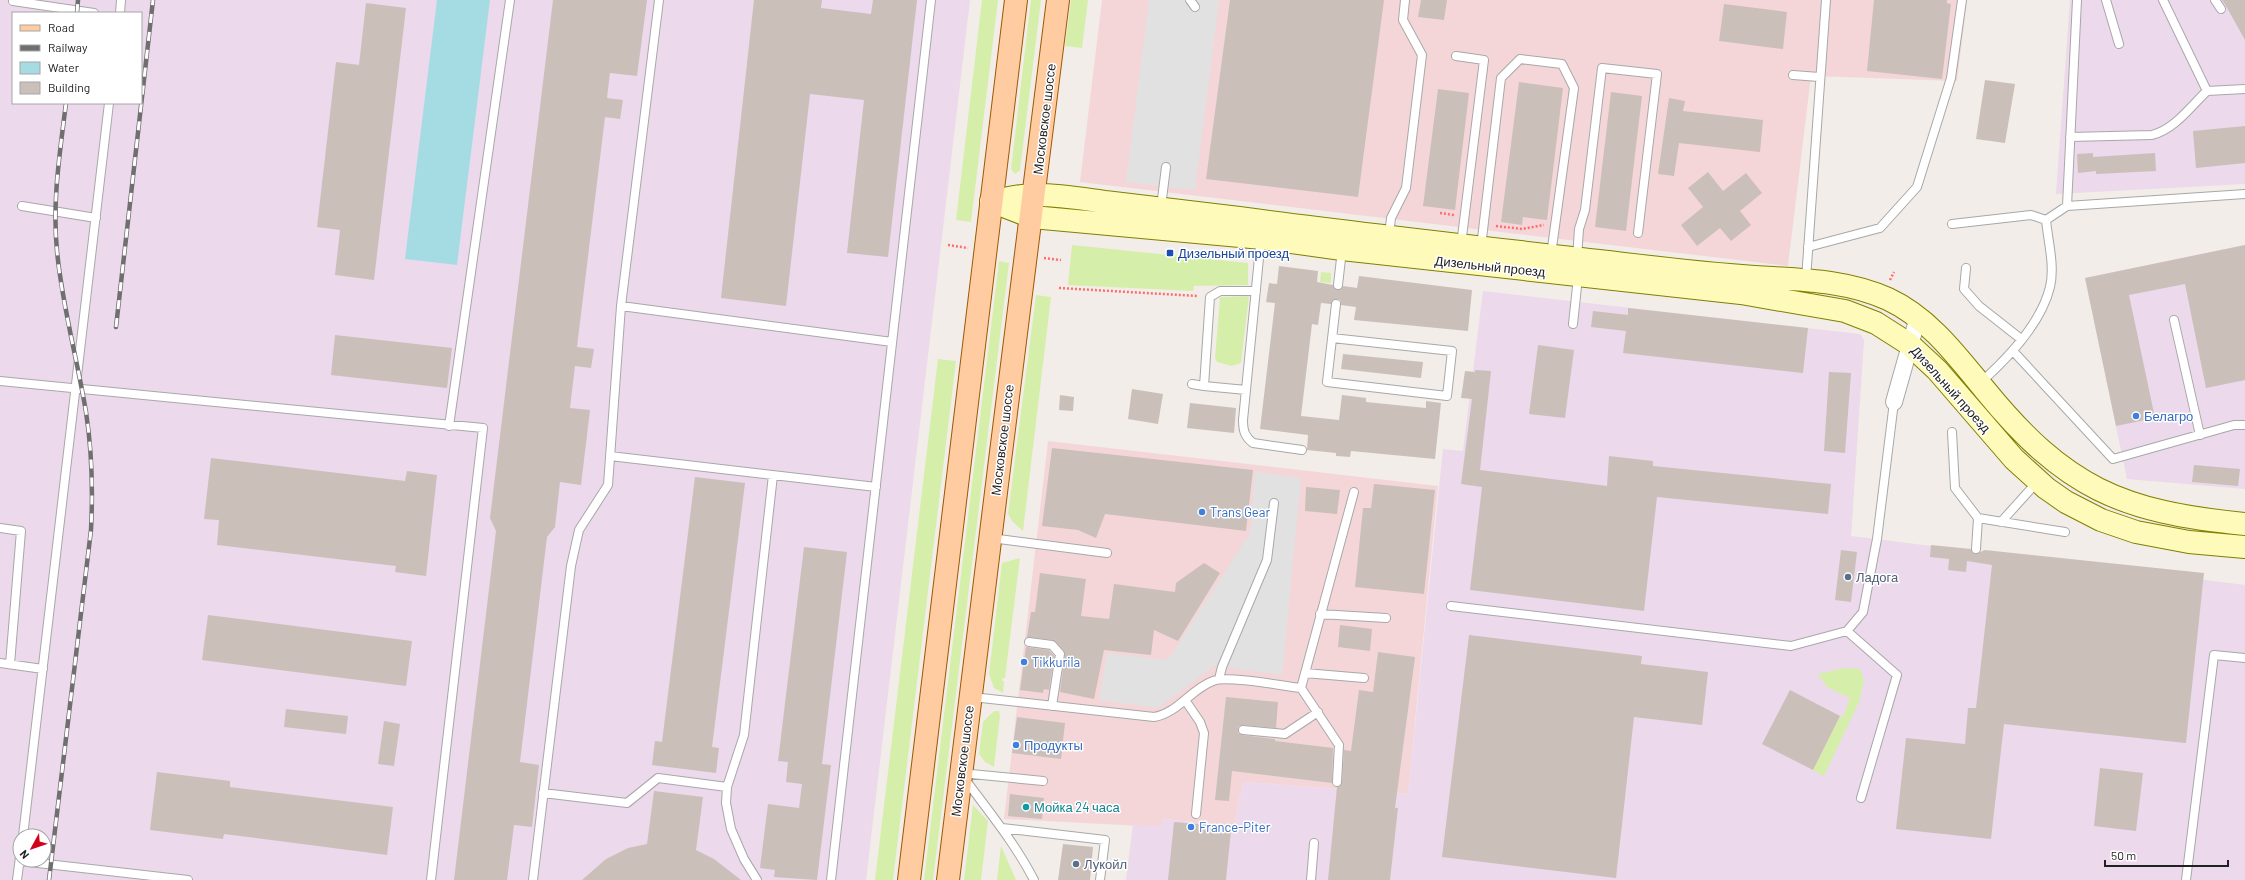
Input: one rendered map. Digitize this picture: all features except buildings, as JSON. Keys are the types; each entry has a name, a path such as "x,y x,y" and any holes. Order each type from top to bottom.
{"main road":[{"path":"909,880 1016,0"},
{"name":"Московское шоссе","path":"948,880 960,773 1035,194 1058,0"}],"street":[{"name":"Дизельный проезд","path":"991,201 1035,194 1160,208 1389,238 1550,255 1578,267 1829,308 1873,321 1909,344 1948,382 1999,443 2038,481 2068,503 2117,526 2169,539 2245,547"},
{"name":"Дизельный проезд","path":"991,201 1032,217 1262,238 1342,249 1578,267 1806,280 1840,284 1873,293 1904,308 1918,317 1944,341 2022,432 2047,456 2074,477 2104,494 2137,506 2170,514 2245,523"},
{"path":"1894,402 1909,344 1918,317"}],"lane":[{"path":"120,12 121,0"},
{"path":"449,426 510,0"},
{"path":"533,880 571,566 579,530 608,485 622,306 659,0"},
{"path":"831,880 931,0"},
{"path":"1389,238 1391,218 1406,188 1422,55 1403,20 1405,0"},
{"path":"1806,280 1819,77 1826,0"},
{"path":"1808,247 1880,228 1917,187 1951,78 1962,0"},
{"path":"2067,206 2077,0"},
{"path":"2106,0 2119,44"},
{"path":"2163,0 2207,91"},
{"path":"2216,0 2222,9"},
{"path":"13,1 87,12"},
{"path":"1456,56 1484,60 1471,247"},
{"path":"1471,247 1483,225 1501,78 1520,59 1562,64 1574,88 1550,255"},
{"path":"1573,324 1578,267 1579,229 1585,210 1602,68 1657,74 1638,233"},
{"path":"1793,75 1819,77"},
{"path":"2070,137 2152,136 2162,132 2174,124 2207,91 2245,89"},
{"path":"24,828 110,104"},
{"path":"1160,208 1166,167"},
{"path":"2046,220 2067,206 2245,194"},
{"path":"22,206 96,218"},
{"path":"1952,224 2032,215 2046,220"},
{"path":"1980,383 2013,351 2042,305 2050,287 2051,270 2046,220"},
{"path":"1262,238 1243,431 1247,438 1253,443 1302,450"},
{"path":"1338,285 1342,249"},
{"path":"1966,268 1964,289 1979,306 2021,340"},
{"path":"1204,386 1210,297 1220,291 1256,291"},
{"path":"1332,338 1452,351 1447,396 1327,382 1332,338 1336,304"},
{"path":"622,306 892,342"},
{"path":"2174,320 2200,435"},
{"path":"2013,351 2113,459 2234,425 2245,425"},
{"path":"0,381 77,390 483,428 431,880"},
{"path":"1192,384 1246,390"},
{"path":"1450,606 1791,646 1847,631 1863,612 1877,539 1894,402"},
{"path":"1952,432 1955,488 1978,518 1976,549"},
{"path":"610,456 876,487"},
{"path":"756,880 744,859 731,829 726,803 727,787 744,735 773,475"},
{"path":"2001,522 2038,481"},
{"path":"1301,688 1354,492"},
{"path":"1219,679 1222,667 1267,560 1274,503"},
{"path":"1978,518 2066,532"},
{"path":"0,528 21,531 10,664"},
{"path":"990,538 1107,553"},
{"path":"1320,614 1386,618"},
{"path":"1847,631 1897,675 1861,798"},
{"path":"1029,642 1052,645 1060,654 1052,706"},
{"path":"2186,880 2214,654 2245,658"},
{"path":"0,663 43,669"},
{"path":"1305,673 1364,678"},
{"path":"971,696 1154,717 1170,712 1206,685 1219,679 1301,688 1339,745 1337,782"},
{"path":"1185,700 1200,722 1204,733 1196,814"},
{"path":"1243,730 1285,734 1318,712"},
{"path":"960,773 1043,781"},
{"path":"960,773 1002,828 1023,859 1034,880"},
{"path":"543,793 627,803 658,778 727,787"},
{"path":"1002,828 1105,840 1100,880"},
{"path":"1311,880 1314,843"},
{"path":"52,863 188,880"},
{"path":"16,880 18,868"}],"path":[{"path":"1483,225 1522,229 1546,224 1555,225"},
{"path":"948,245 970,248"},
{"path":"1040,257 1061,260"},
{"path":"1059,288 1210,297"}],"shaded area":[{"path":"0,0 970,0 866,880 0,880"},
{"path":"1102,0 1967,0 1957,81 1811,76 1788,266 1080,182"},
{"path":"1149,0 1219,0 1195,190 1126,182"},
{"path":"2070,0 2245,0 2245,184 2056,194"},
{"path":"2245,245 2245,489 2127,479 2085,278"},
{"path":"1483,291 1860,334 1864,340 1851,536 2245,585 2245,880 1126,880 1133,824 1161,827 1163,819 1234,826 1243,782 1408,794 1443,449 1463,451"},
{"path":"1048,441 1438,486 1408,794 1243,782 1234,826 1163,819 1161,827 1004,819"},
{"path":"1255,472 1301,478 1282,675 1214,666 1158,708 1099,700 1107,653 1165,660 1170,657 1250,533"}],"green space":[{"path":"982,0 998,0 971,222 956,220"},
{"path":"1031,0 1041,0 1020,170 1015,174 1011,169"},
{"path":"1071,0 1088,0 1082,48 1065,46"},
{"path":"1072,245 1248,263 1248,285 1194,286 1193,291 1068,285"},
{"path":"999,261 1009,263 933,880 924,880"},
{"path":"1321,272 1331,273 1331,283 1320,282"},
{"path":"1036,295 1051,297 1023,531 1012,521 1008,514"},
{"path":"1249,296 1241,363 1232,366 1217,362 1215,358 1220,297"},
{"path":"938,359 956,361 893,880 875,880"},
{"path":"1020,558 1005,678 1003,678 1002,681 1004,681 1003,693 994,688 989,674 1002,563"},
{"path":"1844,668 1860,669 1864,681 1859,702 1824,776 1813,770 1840,716 1843,717 1850,698 1827,687 1818,674"},
{"path":"994,711 999,711 1000,716 994,767 985,762 979,754 983,722"},
{"path":"973,805 988,821 981,880 964,880"},
{"path":"1001,846 1016,880 997,880"}],"water":[{"path":"437,0 490,0 457,265 405,259"}],"railway":[{"path":"77,12 78,0"},
{"path":"142,97 153,0"},
{"path":"49,880 92,515 90,441 86,412 62,291 57,251 55,214 57,177 66,104"},
{"path":"116,327 141,104"}],"place":[{"name":"Дизельный проезд","path":"1170,253"},
{"name":"Белагро","path":"2136,416"},
{"name":"Trans Gear","path":"1202,512"},
{"name":"Ладога","path":"1848,577"},
{"name":"Tikkurila","path":"1024,662"},
{"name":"Продукты","path":"1016,745"},
{"name":"Мойка 24 часа","path":"1026,807"},
{"name":"France-Piter","path":"1191,827"},
{"name":"Лукойл","path":"1076,864"}]}
